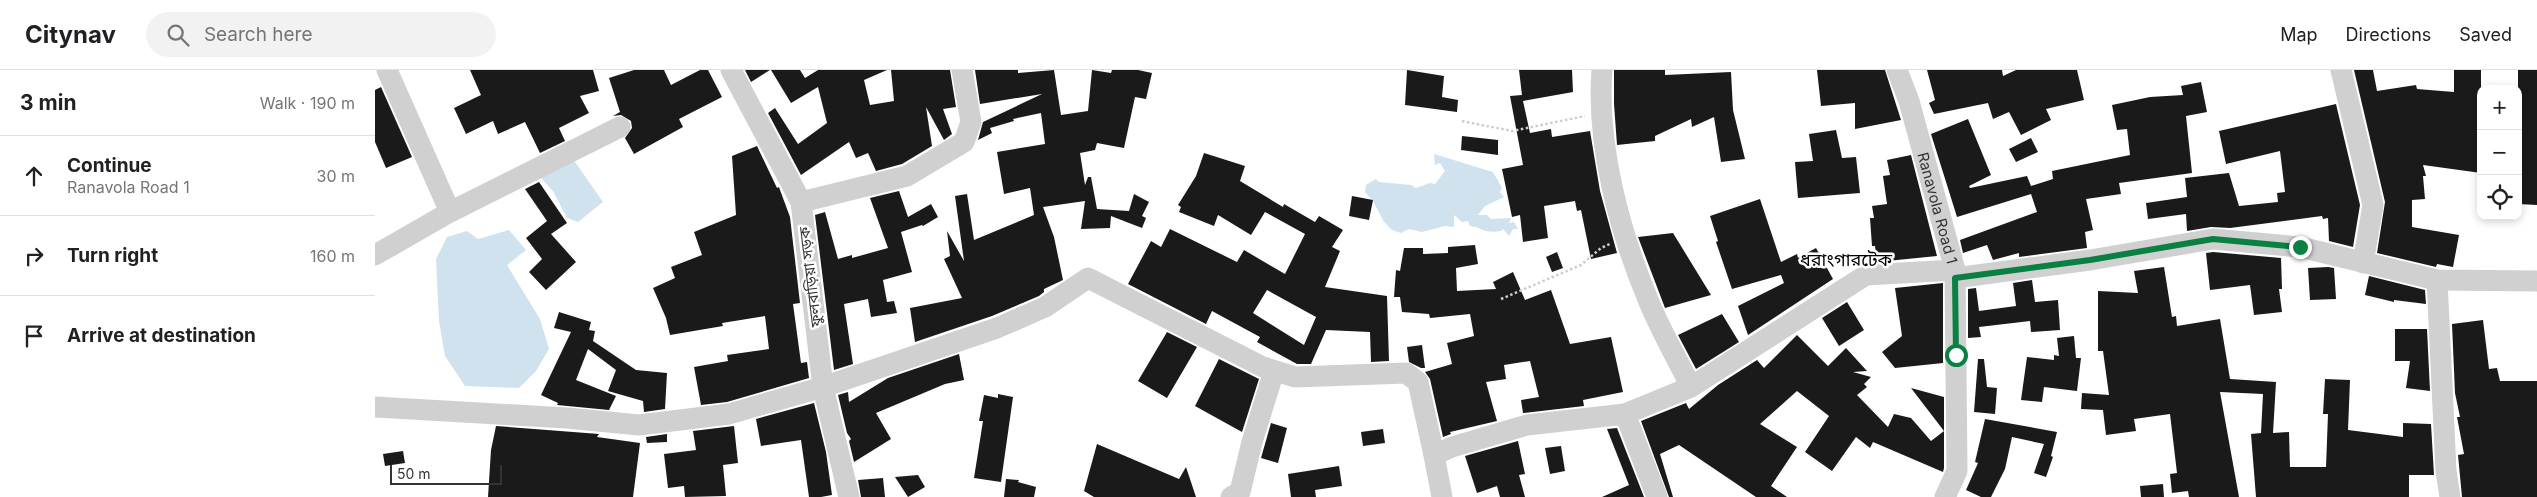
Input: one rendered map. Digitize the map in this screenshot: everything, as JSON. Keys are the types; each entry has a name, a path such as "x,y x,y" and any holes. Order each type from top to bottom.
{"street":[{"path":"387,70 449,212"},
{"name":"ফুলবাড়িয়া সড়ক","path":"731,70 801,202 823,387 849,497"},
{"path":"801,202 907,176 964,142 971,122 962,70"},
{"path":"1602,70 1601,112 1607,165 1626,238 1649,303 1691,388"},
{"name":"Ranavola Road 1","path":"1897,70 1909,101 1955,274 1957,471 1945,497"},
{"path":"2341,70 2373,205 2363,263"},
{"path":"375,255 449,212 619,127"},
{"path":"1434,455 1527,425 1625,414 1691,388 1866,275 1955,274 2090,260 2213,239 2300,247 2437,280 2537,280"},
{"path":"375,407 567,418 639,425 729,414 823,387 997,328 1045,307 1088,278 1274,370 1295,377 1406,373 1418,382 1441,497"},
{"path":"2437,280 2446,471 2450,497"},
{"path":"1231,497 1240,492 1252,442 1274,370"},
{"path":"1625,414 1657,497"}],"path":[{"path":"1462,121 1512,131 1601,112"},
{"path":"1501,298 1581,265 1601,248 1626,238"}],"water":[{"path":"1434,154 1493,172 1502,188 1500,192 1504,197 1485,206 1478,215 1487,215 1491,219 1511,218 1509,223 1514,222 1518,229 1513,229 1509,236 1503,229 1490,232 1470,226 1468,221 1462,222 1454,215 1454,227 1445,226 1422,232 1409,229 1401,233 1392,230 1384,222 1373,201 1365,192 1366,185 1376,179 1379,182 1411,185 1416,188 1430,183 1435,184 1445,171 1440,163 1435,165"},
{"path":"573,159 603,202 578,222 567,218 553,191 540,177"},
{"path":"509,230 526,250 507,265 540,319 549,349 536,371 519,388 465,386 445,356 439,321 436,259 447,237 467,231 478,239"}],"building":[{"path":"470,70 593,70 599,91 580,96 589,113 559,128 565,141 540,153 525,122 498,134 493,121 466,134 454,108 481,95"},
{"path":"634,70 664,70 671,85 700,70 708,70 722,97 679,119 683,127 634,154 625,138 632,128 631,121 621,115 613,116 620,112 609,78"},
{"path":"745,70 770,70 751,82"},
{"path":"771,70 800,70 805,78 818,70 887,70 864,80 870,105 894,101 891,70 950,70 956,107 943,109 952,134 944,140 926,107 932,146 902,164 876,171 868,153 856,158 849,142 801,175 768,113 775,108 798,144 827,123 818,87 791,103"},
{"path":"975,70 1018,70 1018,73 1054,70 1061,115 1088,111 1092,70 1111,73 1112,70 1138,70 1152,73 1146,99 1135,97 1124,148 1097,143 1095,150 1080,153 1085,185 1088,177 1091,177 1097,209 1129,211 1134,194 1149,202 1142,216 1146,218 1142,228 1111,216 1110,228 1081,229 1085,201 1043,207 1054,237 1063,280 1044,289 1044,292 1039,296 992,316 915,342 910,308 962,298 944,259 950,256 947,231 964,261 955,196 967,194 974,240 1034,215 1030,188 1004,194 997,152 1045,144 1041,113 1013,119 1014,121 990,128 992,133 978,140 983,122 1042,94 980,104"},
{"path":"1407,70 1444,76 1442,97 1458,100 1457,112 1405,105"},
{"path":"1519,70 1572,70 1573,92 1523,101 1530,133 1551,129 1552,137 1590,131 1600,191 1617,253 1591,259 1581,210 1577,211 1575,201 1544,206 1548,238 1523,242 1520,215 1512,217 1502,169 1523,165 1510,96 1522,95"},
{"path":"1614,70 1665,70 1665,75 1731,72 1733,110 1745,159 1721,162 1714,117 1692,127 1691,119 1655,136 1655,141 1617,145"},
{"path":"1817,70 1885,70 1901,120 1855,129 1855,103 1821,106"},
{"path":"1927,70 2002,70 2003,76 2016,70 2077,70 2084,100 2046,109 2051,120 2021,135 2009,112 1993,119 1988,103 1934,114 1929,103 1935,100"},
{"path":"2354,70 2373,70 2377,91 2416,85 2417,89 2454,92 2454,70 2481,70 2481,85 2477,85 2477,172 2423,165 2426,176 2423,176 2425,199 2412,200 2412,227 2459,235 2453,267 2437,264 2436,267 2377,253 2385,202"},
{"path":"2518,70 2537,70 2537,205 2522,204 2522,85 2518,85"},
{"path":"2201,82 2207,112 2186,116 2192,173 2119,183 2121,194 2086,199 2093,230 2085,232 2087,248 2019,257 2019,253 1993,260 1987,245 1963,253 1960,240 2037,212 2031,194 1957,217 1931,134 1968,119 1991,175 1969,186 1970,188 2027,176 2031,186 2053,179 2052,171 2130,155 2127,129 2117,130 2112,105 2150,97 2183,95 2181,86"},
{"path":"381,87 412,157 386,168 375,142 375,90"},
{"path":"2336,104 2360,205 2353,247 2329,241 2328,218 2323,219 2322,216 2230,228 2211,227 2187,231 2186,214 2148,219 2146,203 2187,197 2185,178 2229,173 2239,206 2278,202 2277,193 2285,192 2280,151 2226,164 2219,131"},
{"path":"1836,130 1842,158 1856,157 1860,193 1798,198 1795,162 1813,161 1809,134"},
{"path":"1462,136 1498,140 1498,155 1461,150"},
{"path":"2031,138 2038,152 2016,162 2009,149"},
{"path":"757,146 777,188 779,187 790,217 800,303 793,304 801,363 807,362 809,378 727,402 701,405 694,367 728,361 727,355 769,349 765,316 722,323 723,326 670,335 666,318 653,288 675,278 671,267 702,255 694,232 736,215 732,156"},
{"path":"1204,153 1245,166 1240,181 1283,207 1284,204 1315,222 1319,216 1343,230 1332,247 1340,251 1325,287 1387,296 1389,361 1371,362 1370,332 1326,330 1311,364 1297,364 1257,342 1260,337 1212,311 1206,324 1128,284 1151,241 1161,247 1170,229 1237,262 1244,250 1285,274 1305,234 1265,212 1251,235 1218,215 1214,226 1179,212 1181,207 1178,205 1196,176","holes":["1267,290 1316,317 1304,345 1253,313"]},
{"path":"1911,155 1937,256 1877,262 1875,246 1872,246 1870,218 1874,218 1872,206 1887,204 1883,176 1890,175 1887,160"},
{"path":"539,182 567,223 551,234 576,262 546,290 529,272 542,259 526,238 547,221 525,189"},
{"path":"899,191 908,217 931,204 938,217 923,226 901,232 912,272 883,280 887,302 894,301 897,313 871,317 868,299 844,304 853,364 834,370 815,215 825,212 838,259 852,255 852,258 888,248 870,198"},
{"path":"1352,196 1373,200 1369,220 1349,216"},
{"path":"1760,199 1781,262 1797,254 1798,258 1816,248 1833,279 1748,335 1738,306 1784,283 1781,275 1732,289 1716,242 1718,241 1710,216"},
{"path":"1673,233 1711,295 1665,308 1638,237"},
{"path":"1475,245 1478,264 1456,268 1457,291 1496,289 1493,282 1513,272 1525,300 1551,290 1570,344 1611,337 1623,392 1583,400 1584,406 1523,413 1521,400 1539,397 1530,361 1504,365 1506,379 1486,382 1497,421 1450,432 1451,434 1443,437 1430,379 1425,372 1452,364 1447,343 1474,336 1470,314 1430,318 1429,314 1402,312 1400,297 1394,297 1396,270 1400,271 1404,248 1423,248 1423,254 1448,253 1448,247"},
{"path":"1557,252 1563,268 1552,272 1546,257"},
{"path":"2206,253 2281,258 2282,289 2279,289 2282,312 2254,315 2250,285 2210,290"},
{"path":"2164,267 2172,317 2176,316 2177,326 2220,319 2230,379 2276,382 2273,433 2289,432 2290,467 2326,467 2328,414 2323,414 2325,379 2350,380 2348,430 2403,437 2403,423 2431,424 2434,475 2409,475 2409,497 2256,497 2251,434 2261,433 2263,394 2220,392 2239,497 2189,497 2188,491 2172,493 2170,474 2177,473 2170,414 2134,419 2136,431 2106,435 2103,410 2081,409 2082,393 2109,395 2103,351 2098,351 2098,291 2138,293 2134,271"},
{"path":"2308,268 2334,268 2336,299 2310,300"},
{"path":"2369,276 2425,290 2426,304 2394,300 2394,302 2365,295"},
{"path":"2032,280 2035,302 2058,300 2060,330 2031,332 2030,321 1979,327 1981,337 1968,338 1968,289 1976,288 1979,311 2016,306 2013,283"},
{"path":"1943,283 1943,363 1895,368 1882,352 1902,336 1895,288"},
{"path":"1847,302 1864,330 1839,346 1822,318"},
{"path":"559,312 591,322 589,330 595,331 593,341 636,370 667,373 665,409 644,412 643,401 608,391 616,370 588,349 576,380 616,396 609,410 557,405 558,403 541,395 571,332 554,328"},
{"path":"1722,314 1739,342 1696,369 1678,335"},
{"path":"2483,320 2489,369 2497,368 2500,381 2537,381 2537,497 2462,497 2458,455 2464,454 2457,417 2460,417 2455,393 2452,324"},
{"path":"2395,329 2427,329 2430,391 2406,388 2410,361 2395,361"},
{"path":"1167,332 1197,347 1167,398 1138,381"},
{"path":"1797,335 1828,366 1846,348 1867,371 1853,372 1871,377 1864,384 1867,387 1857,395 1888,427 1894,414 1911,418 1931,441 1944,431 1943,472 1873,442 1870,448 1856,437 1832,471 1805,452 1829,416 1797,391 1760,424 1797,447 1771,486 1787,497 1756,497 1679,445 1660,454 1673,497 1669,497 1641,421 1686,403 1689,409 1718,385 1757,360 1764,368"},
{"path":"2074,336 2076,358 2081,358 2077,391 2044,387 2042,402 2021,400 2027,357 2054,360 2054,355 2059,356 2057,338"},
{"path":"1422,345 1425,368 1409,362 1407,347"},
{"path":"959,354 964,380 945,384 876,413 891,439 854,462 849,441 851,439 847,433 838,395 848,392 849,402 888,378"},
{"path":"1219,359 1259,379 1242,432 1195,406"},
{"path":"1978,359 1984,359 1987,387 1997,388 1995,414 1974,412"},
{"path":"1911,388 1944,397 1944,431"},
{"path":"998,394 1013,397 1001,482 974,478 983,421 979,421 984,395 998,398"},
{"path":"814,403 826,452 832,495 821,497 809,497 801,440 761,446 756,419"},
{"path":"1985,419 2057,432 2051,456 2053,457 2046,477 2034,473 2044,444 2012,437 2005,469 1991,497 1981,497 1966,490 1978,463 1975,462"},
{"path":"1271,423 1287,428 1278,463 1261,458"},
{"path":"496,426 599,434 597,437 640,443 633,497 488,497 491,450"},
{"path":"734,426 738,463 723,465 726,496 685,497 684,486 668,488 664,454 696,450 693,431"},
{"path":"1617,428 1644,497 1602,497 1629,485 1607,429"},
{"path":"1383,429 1385,443 1363,446 1361,432"},
{"path":"667,434 667,442 647,443 646,437"},
{"path":"1518,441 1525,474 1519,475 1525,497 1500,497 1497,486 1477,493 1465,456"},
{"path":"1097,444 1179,479 1186,467 1196,497 1094,497 1084,491"},
{"path":"1561,446 1565,471 1550,474 1545,448"},
{"path":"403,451 405,463 385,466 383,454"},
{"path":"1339,466 1342,486 1315,490 1316,497 1291,497 1288,474"},
{"path":"918,475 925,487 908,497 895,477"},
{"path":"883,478 885,497 861,497 858,480"},
{"path":"1006,479 1019,480 1018,482 1036,487 1034,497 1004,497"},
{"path":"2163,484 2164,497 2141,497 2140,486"}],"district":[{"name":"ধরাংগারটেক","path":"1846,259"}],"route":[{"path":"1956,355 1955,278 2090,260 2213,239 2300,247"}]}
